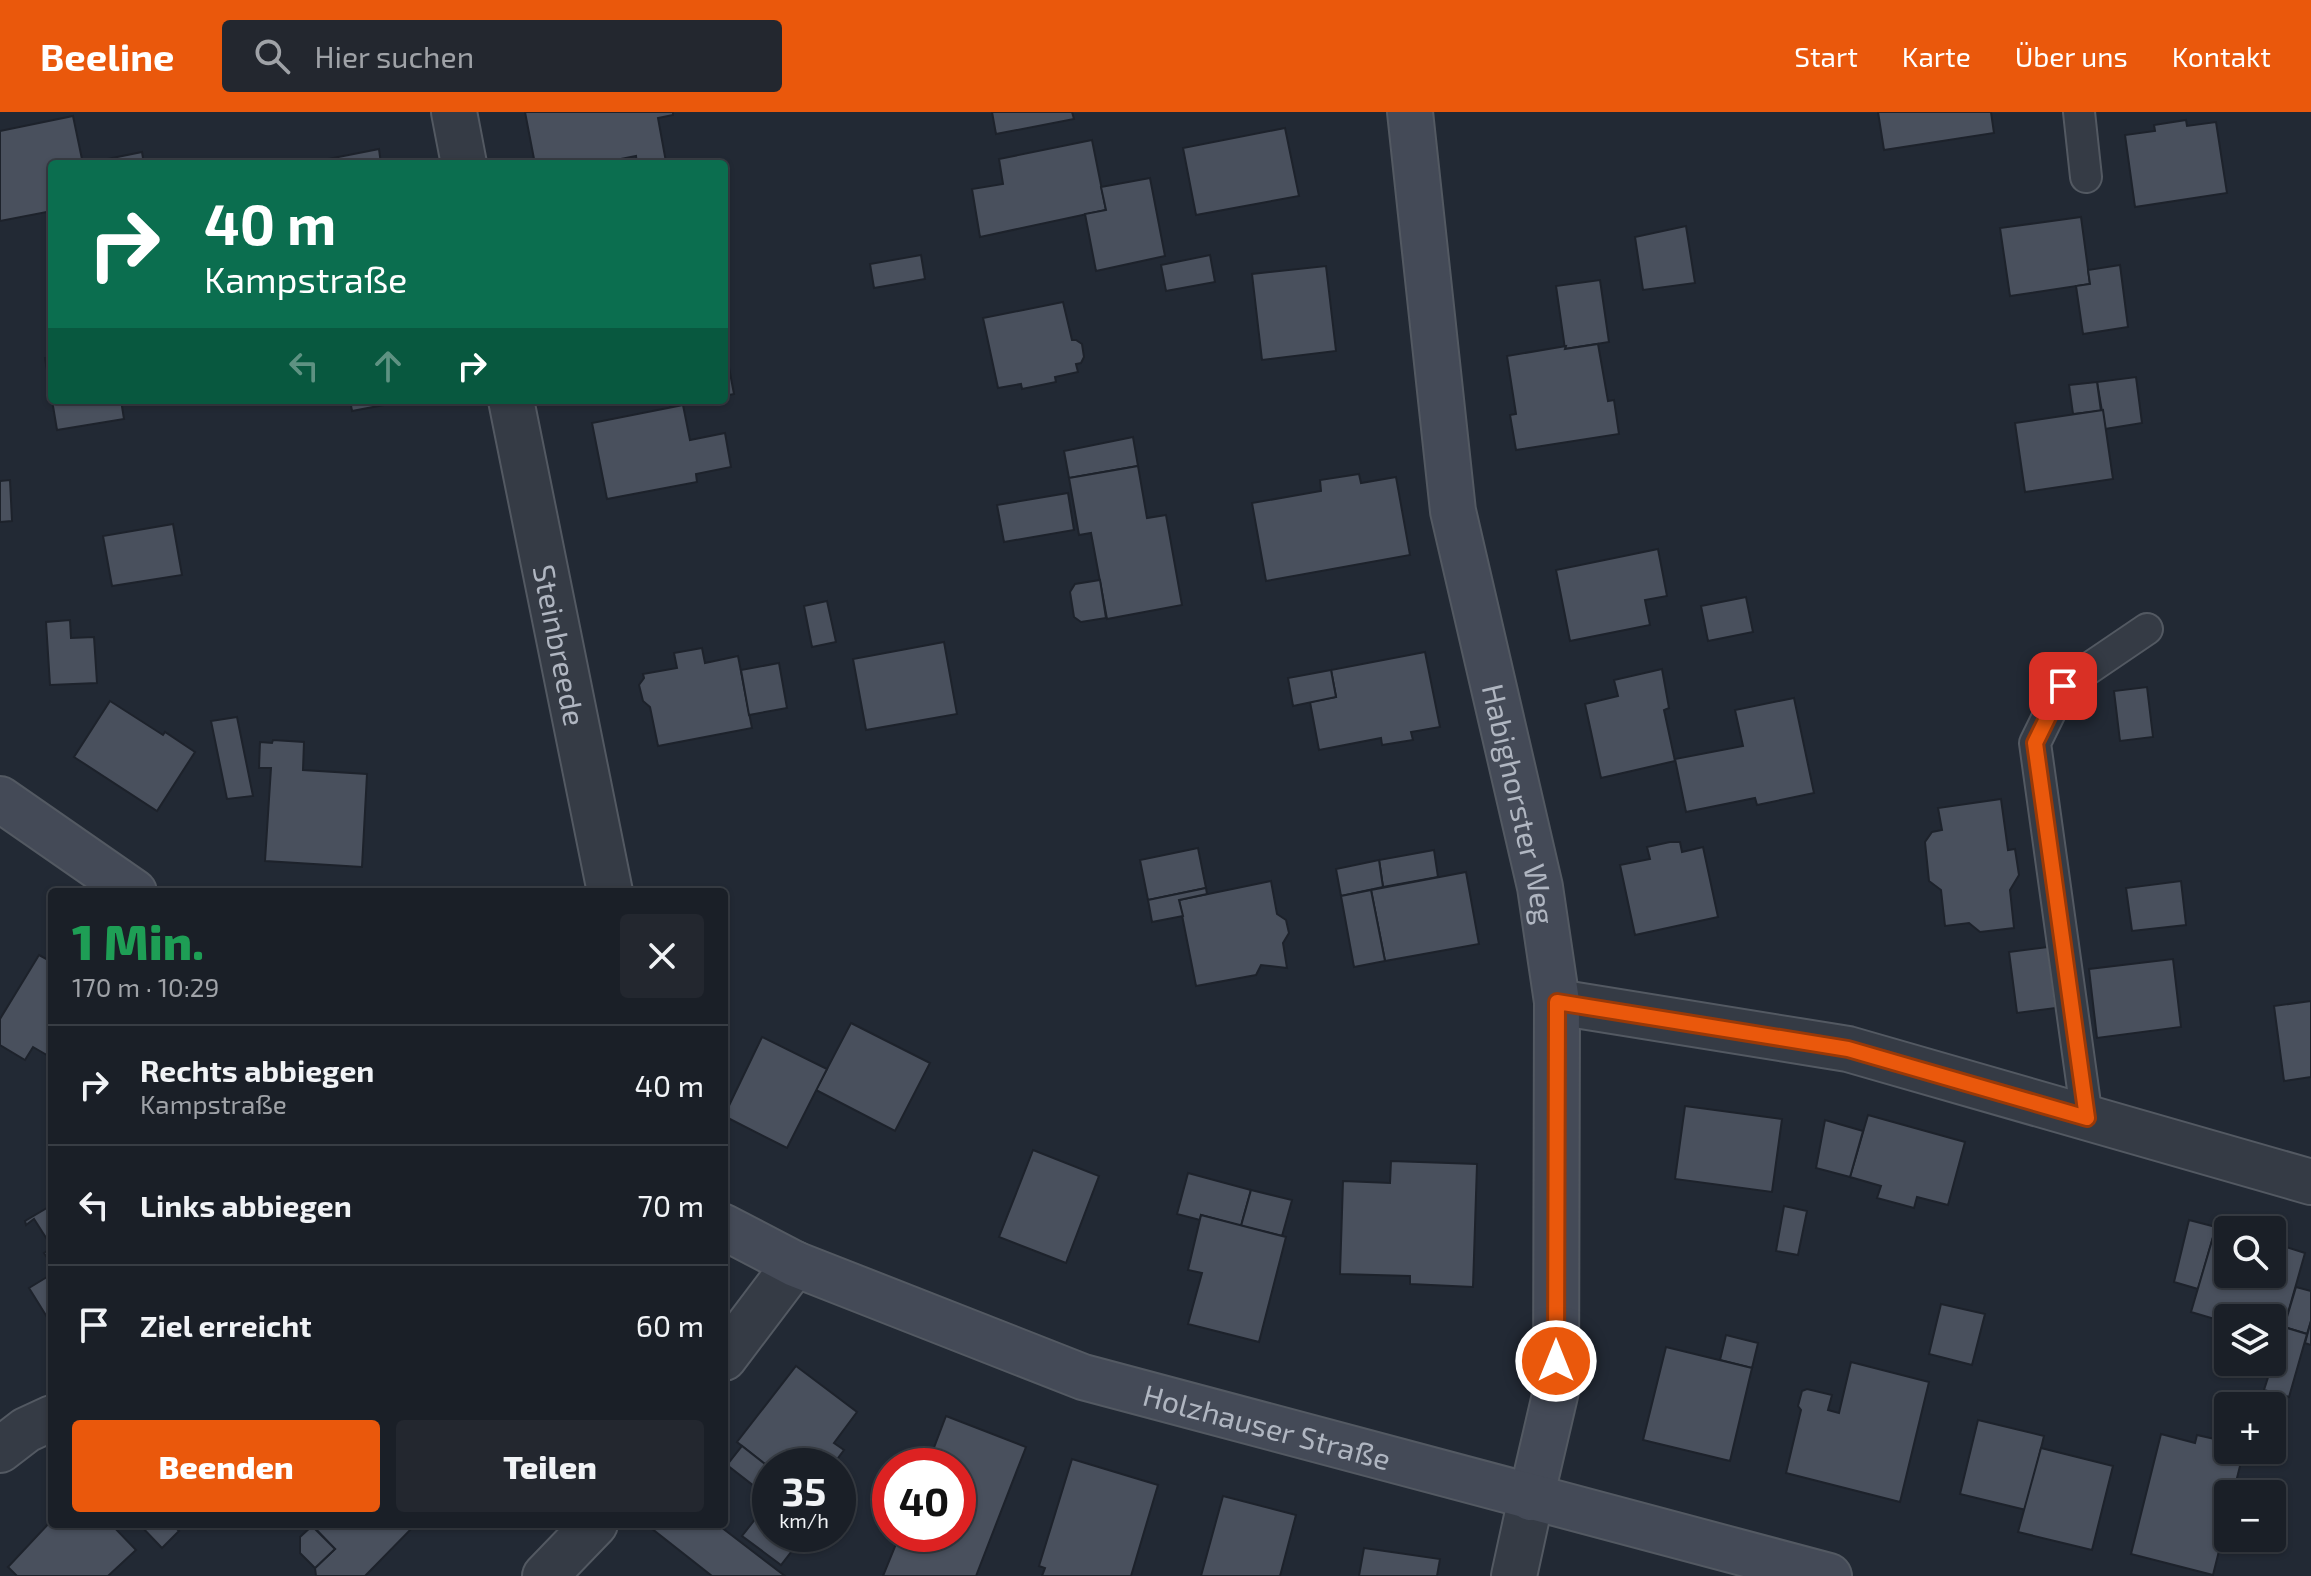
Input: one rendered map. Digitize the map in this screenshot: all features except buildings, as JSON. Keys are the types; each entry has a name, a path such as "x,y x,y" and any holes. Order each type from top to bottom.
{"street":[{"path":"454,112 463,160"},
{"name":"Habighorster Weg","path":"1410,112 1453,511 1540,887 1557,1002 1556,1391 1531,1498"},
{"name":"Steinbreede","path":"512,404 609,888"},
{"path":"0,799 128,888"},
{"path":"1557,1002 1848,1049 2311,1182"},
{"name":"Holzhauser Straße","path":"728,1229 795,1264 1083,1377 1829,1576"},
{"path":"728,1353 795,1264"},
{"path":"0,1450 26,1430 48,1420"},
{"path":"1514,1576 1531,1498"},
{"path":"545,1576 591,1528"}],"lane":[{"path":"2079,112 2086,177"},
{"path":"2087,1118 2035,743 2063,686 2147,629"}],"route":[{"path":"1556,1361 1557,1002 1848,1049 2087,1118 2035,743 2063,686"}]}
